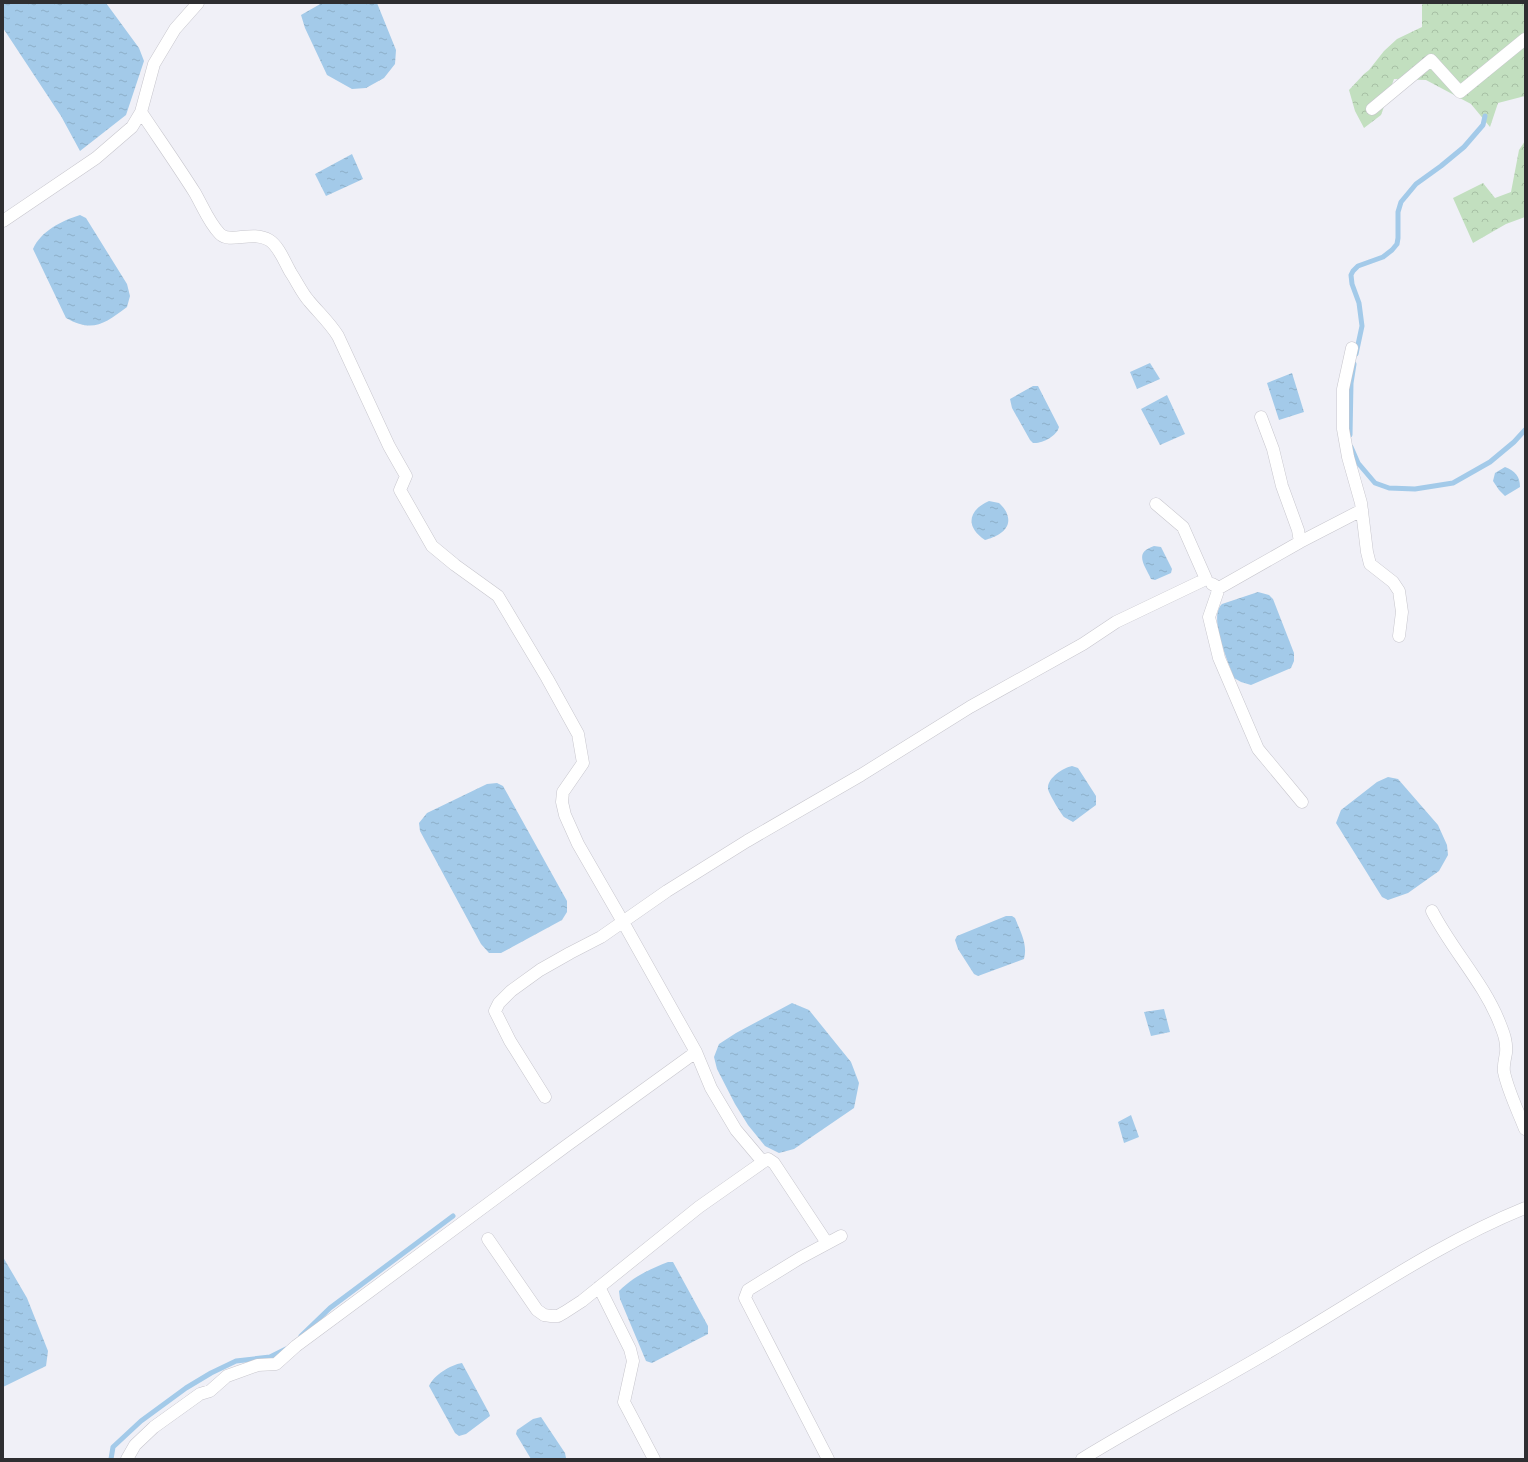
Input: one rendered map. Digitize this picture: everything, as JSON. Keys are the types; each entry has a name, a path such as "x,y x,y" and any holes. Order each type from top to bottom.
{"street":[{"path":"3,221 96,158 132,127 141,112 154,64 175,29 198,3"},
{"path":"1372,109 1431,60 1460,92 1525,39"},
{"path":"141,112 221,235 225,238 231,239 261,236 271,241 277,249 308,300 331,325 338,336 389,446 406,476 400,490 432,546 455,565 498,596 544,672 578,734 581,748 583,763 563,792 562,802 565,815 578,844 696,1052 711,1088 736,1130 763,1162"},
{"path":"1352,348 1343,389 1343,429 1348,457 1362,510 1367,552 1370,564 1393,582 1399,591 1402,612 1399,636"},
{"path":"1261,418 1273,449 1282,486 1298,530 1300,542"},
{"path":"1156,504 1183,527 1206,579 1218,588"},
{"path":"1302,802 1258,749 1219,658 1209,618 1218,588 1300,542 1362,510"},
{"path":"545,1097 510,1041 495,1011 499,1003 511,991 540,970 570,952 601,937 667,891 861,775 970,707 1083,644 1116,622 1206,579"},
{"path":"1432,911 1478,981 1506,1038 1504,1070 1508,1086 1525,1129"},
{"path":"127,1459 135,1444 154,1427 180,1408 200,1394 210,1391 227,1376 258,1365 276,1364 303,1342 566,1146 696,1052"},
{"path":"488,1239 537,1310 544,1315 558,1316 599,1287 700,1207 768,1159 774,1162 827,1244"},
{"path":"1082,1459 1117,1437 1272,1350 1411,1266 1492,1221 1525,1208"},
{"path":"828,1459 745,1298 748,1290 841,1236"},
{"path":"599,1287 630,1349 633,1361 624,1402 654,1459"}],"green space":[{"path":"1424,3 1525,3 1525,96 1498,103 1490,127 1471,104 1426,80 1394,79 1381,115 1364,128 1355,111 1349,90 1369,70 1384,51 1397,39 1422,27 1422,5"},
{"path":"1525,141 1525,217 1506,224 1473,243 1453,198 1483,183 1495,198 1511,192 1519,150"}],"water":[{"path":"3,3 106,3 139,48 144,61 126,115 80,151 61,116 3,28"},
{"path":"322,3 377,3 396,50 395,64 384,78 366,88 352,89 327,75 305,28 301,15"},
{"path":"352,154 363,179 326,196 315,174"},
{"path":"80,215 86,218 127,284 130,296 127,307 105,322 91,326 75,323 66,318 33,249 46,232 66,220"},
{"path":"1150,363 1160,379 1137,389 1130,372"},
{"path":"1292,373 1304,412 1279,420 1267,383"},
{"path":"1033,386 1038,386 1059,427 1052,436 1045,441 1037,443 1033,443 1030,440 1012,408 1010,399"},
{"path":"1167,395 1185,434 1160,445 1141,409"},
{"path":"1505,467 1512,470 1516,474 1520,487 1505,496 1493,481 1495,473"},
{"path":"989,501 999,503 1004,508 1007,514 1008,524 1003,532 985,540 974,530 972,519 973,514 977,509"},
{"path":"1154,546 1161,547 1172,569 1171,573 1155,580 1151,579 1142,560 1144,552"},
{"path":"1258,592 1269,595 1273,599 1294,653 1294,661 1291,668 1251,685 1234,678 1220,640 1217,619 1218,610 1222,604"},
{"path":"1072,766 1078,768 1096,796 1096,805 1073,822 1064,817 1050,795 1048,789 1050,781 1056,774"},
{"path":"1388,777 1398,779 1438,825 1447,845 1448,855 1439,871 1408,893 1388,900 1382,897 1336,823 1341,810 1377,782"},
{"path":"497,783 503,786 567,901 567,912 562,920 501,953 489,953 481,944 420,831 419,823 427,813 487,784"},
{"path":"1006,916 1012,916 1015,918 1024,943 1024,959 978,976 974,974 958,949 955,940 957,936"},
{"path":"792,1003 809,1010 851,1062 859,1083 854,1108 794,1149 779,1153 765,1146 748,1125 735,1104 717,1069 714,1057 719,1044 736,1033"},
{"path":"1164,1009 1170,1032 1151,1036 1144,1012"},
{"path":"1131,1115 1139,1137 1124,1143 1118,1122"},
{"path":"3,1257 27,1298 48,1351 46,1366 3,1387"},
{"path":"668,1262 673,1262 708,1326 708,1334 652,1363 646,1361 620,1299 619,1291 642,1274"},
{"path":"462,1363 490,1416 466,1434 459,1436 455,1433 429,1386 431,1382 443,1371"},
{"path":"541,1417 565,1453 565,1459 531,1459 516,1434 517,1430 533,1419"}],"waterway":[{"path":"1356,354 1362,326 1359,303 1352,284 1351,275 1353,271 1358,266 1383,257 1392,250 1397,244 1398,212 1401,202 1416,184 1464,147 1483,125 1485,116"},
{"path":"1350,435 1351,383 1354,364"},
{"path":"1351,447 1358,463 1375,483 1389,488 1415,489 1453,483 1490,462 1514,442 1525,430"},
{"path":"301,1336 330,1308 453,1216"},
{"path":"111,1459 113,1447 141,1421 186,1388 211,1373 236,1361 270,1357 286,1349"}]}
